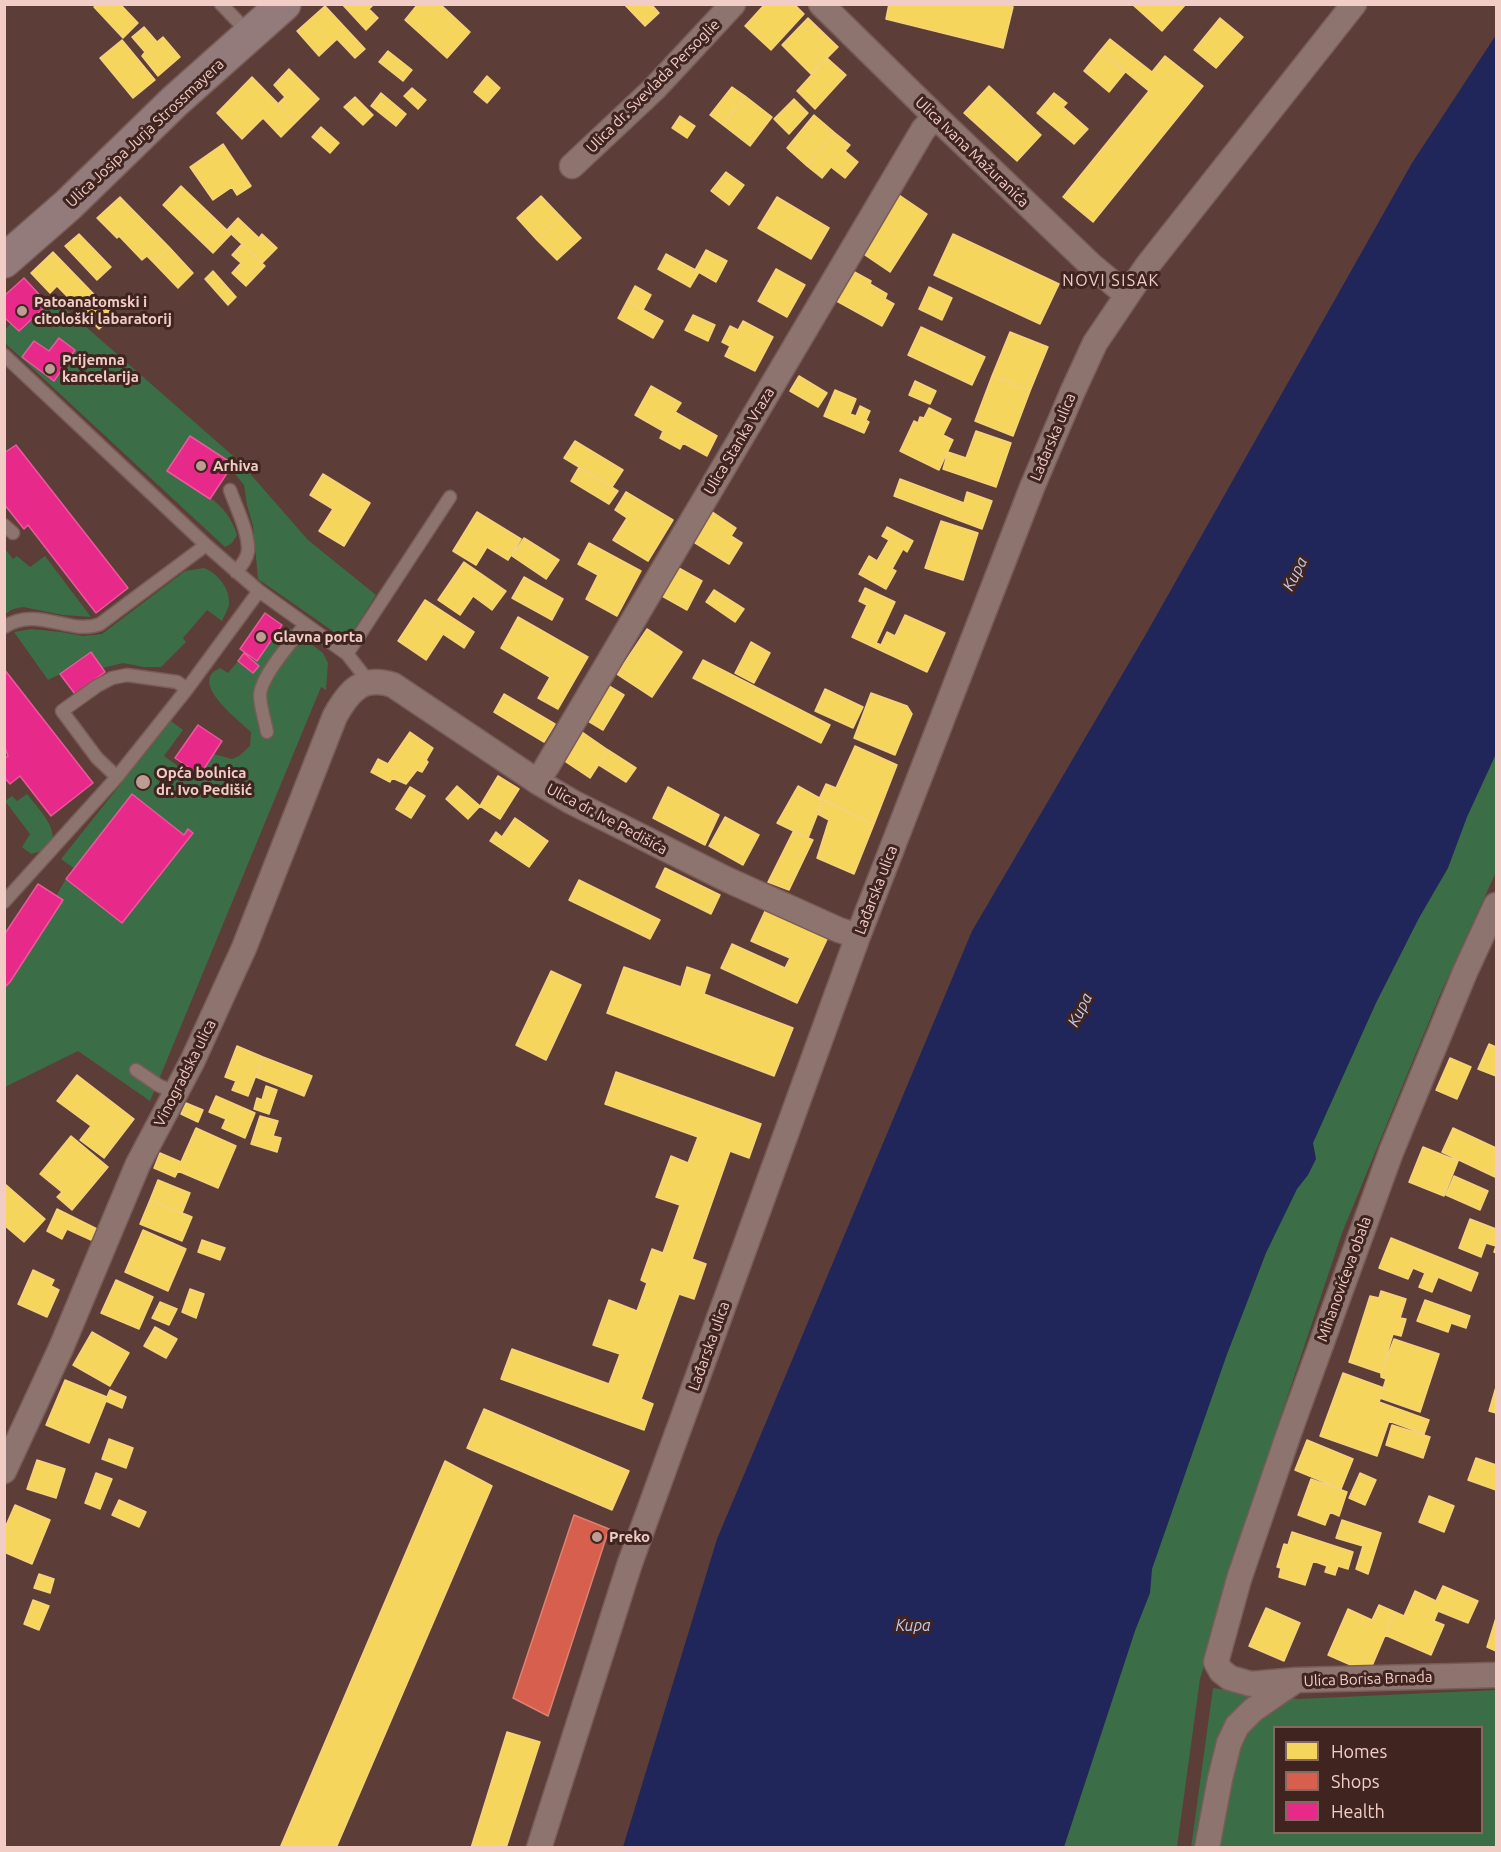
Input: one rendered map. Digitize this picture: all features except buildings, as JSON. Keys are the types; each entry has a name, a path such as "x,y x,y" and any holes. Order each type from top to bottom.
{"main road":[{"name":"Ulica Josipa Jurja Strossmayera","path":"4,261 68,205 176,101 284,4"}],"street":[{"name":"Ulica dr. Svevlada Persoglie","path":"572,166 654,89 733,4"},
{"name":"Ulica Ivana Mažuranića","path":"821,4 1091,265 1127,295"},
{"name":"Lađarska ulica","path":"539,1848 630,1563 858,936 1067,403 1095,344 1147,266 1354,4"},
{"name":"Ulica Stanka Vraza","path":"546,768 923,130 935,116"},
{"name":"Ulica dr. Ive Pedišića","path":"369,682 386,682 393,685 538,782 601,818 728,880 858,936"},
{"name":"Vinogradska ulica","path":"4,1471 61,1348 138,1164 192,1062 244,948 335,716 348,695 369,682"},
{"name":"Mihanovićeva obala","path":"1297,1680 1251,1684 1230,1678 1221,1671 1216,1662 1239,1578 1288,1433 1391,1152 1469,963 1497,905"},
{"name":"Ulica Borisa Brnada","path":"1207,1848 1220,1779 1229,1743 1237,1726 1253,1710 1297,1680 1497,1675"}],"lane":[{"path":"221,4 251,35"},
{"path":"5,357 236,572 347,654 369,682"},
{"path":"230,490 244,526 248,550 244,562 236,572"},
{"path":"347,654 450,497"},
{"path":"4,627 12,622 30,619 91,628 100,624 206,545"},
{"path":"4,902 117,777 187,689 259,591"},
{"path":"267,732 260,696 262,686 280,657 305,625"},
{"path":"117,777 98,758 62,711 96,686 112,678 127,675 177,682 187,689"},
{"path":"136,1070 158,1085 176,1093"}],"green space":[{"path":"53,298 239,461 308,540 376,595 347,641 258,579 253,526 244,485 230,468 210,498 227,514 237,535 232,543 225,547 5,343 5,330 11,323 19,331"},
{"path":"1496,412 1496,872 1439,997 1342,1233 1258,1485 1200,1679 1177,1847 890,1848"},
{"path":"5,549 13,559 17,556 30,567 45,556 91,617 63,615 23,607 5,614"},
{"path":"204,568 218,577 225,587 229,597 227,610 222,621 207,610 183,638 186,642 161,667 123,663 103,668 105,672 75,694 60,674 48,680 14,632 31,629 83,636 102,634 185,571"},
{"path":"288,627 323,653 328,663 326,690 321,687 150,1101 78,1051 5,1087 5,988 63,900 56,896 75,869 61,859 171,721 183,730 164,756 196,779 214,754 232,759 250,746 251,732 227,710 212,691 209,682 211,674 220,668 228,673 238,661 253,673 259,666 252,660 257,660 276,636"},
{"path":"27,794 51,827 53,836 51,843 44,850 31,854 22,847 30,834 5,801 12,796 17,801"},
{"path":"1213,1688 1298,1699 1496,1690 1496,1847 1191,1848"}],"water":[{"name":"Kupa","path":"1496,35 1496,754 1467,817 1448,868 1419,918 1376,1003 1313,1143 1316,1159 1308,1175 1297,1189 1266,1253 1226,1357 1152,1569 1150,1593 1135,1631 1064,1847 623,1847 717,1539 972,931 1146,634 1412,163"}],"place":[{"name":"Patoanatomski i citološki labaratorij","path":"22,311"},
{"name":"Prijemna kancelarija","path":"50,369"},
{"name":"Arhiva","path":"201,466"},
{"name":"Glavna porta","path":"261,637"},
{"name":"Opća bolnica dr. Ivo Pedišić","path":"143,782"},
{"name":"Preko","path":"597,1537"}],"district":[{"name":"NOVI SISAK","path":"1111,281"}]}
